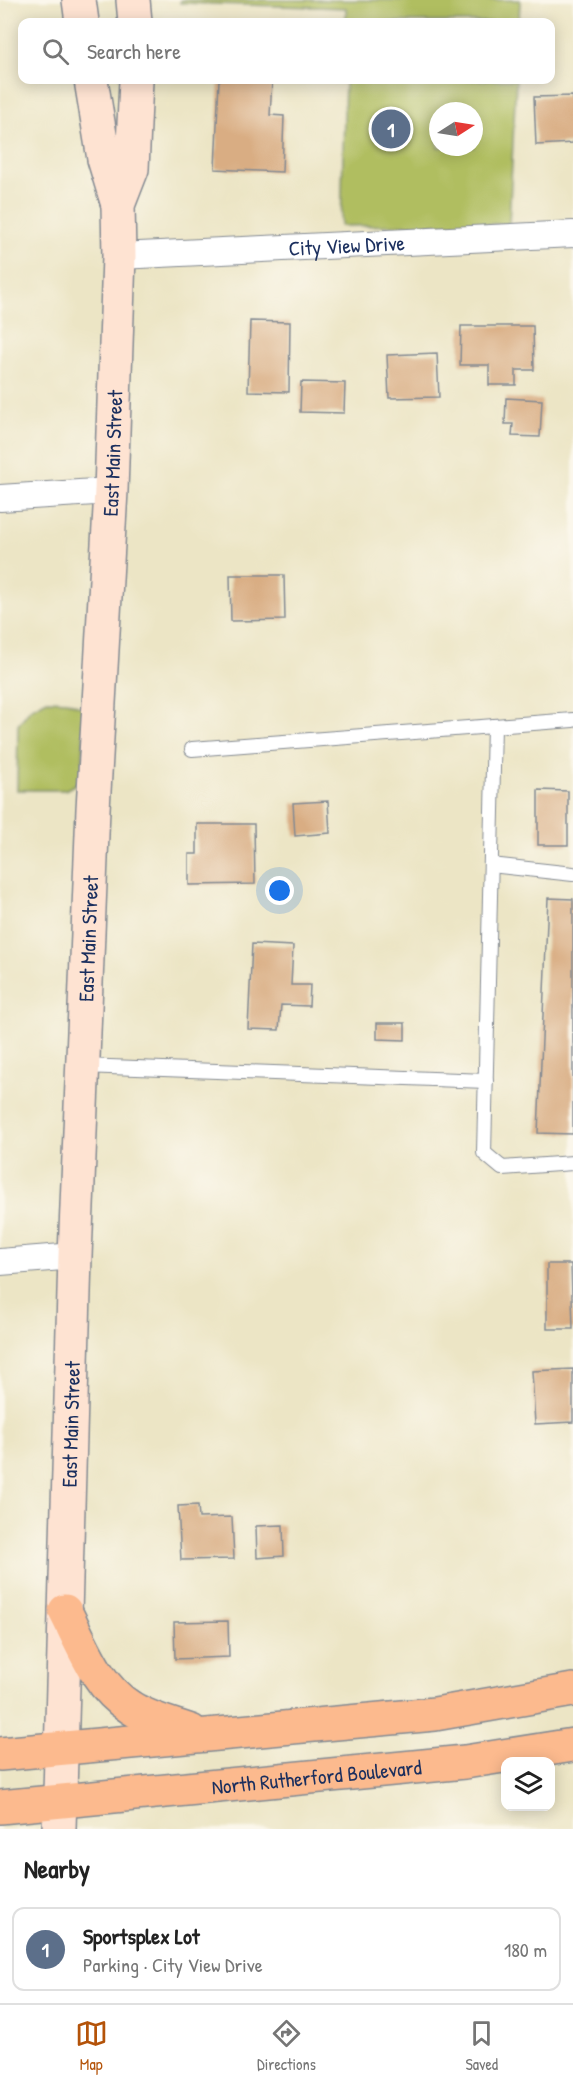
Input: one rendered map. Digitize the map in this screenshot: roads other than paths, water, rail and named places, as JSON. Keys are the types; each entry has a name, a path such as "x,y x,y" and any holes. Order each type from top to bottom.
{"main road":[{"path":"65,1611 99,1675 117,1698 143,1714 201,1735"},
{"path":"0,1754 435,1714 573,1689"},
{"name":"North Rutherford Boulevard","path":"0,1807 60,1815 465,1762 573,1745"}],"street":[{"path":"79,0 81,18"},
{"path":"133,0 135,18"},
{"path":"92,84 104,159 118,205"},
{"name":"East Main Street","path":"60,1815 75,1256 94,789 111,491 119,256 118,205 132,169 136,84"},
{"name":"City View Drive","path":"119,256 573,234"},
{"path":"0,498 111,491"},
{"path":"0,1262 75,1256"}],"lane":[{"path":"192,749 573,720"},
{"path":"494,726 484,1153 502,1168 573,1163"},
{"path":"491,865 573,874"},
{"path":"83,1066 486,1081"}],"place":[{"name":"Sportsplex Lot","path":"391,129"}]}
